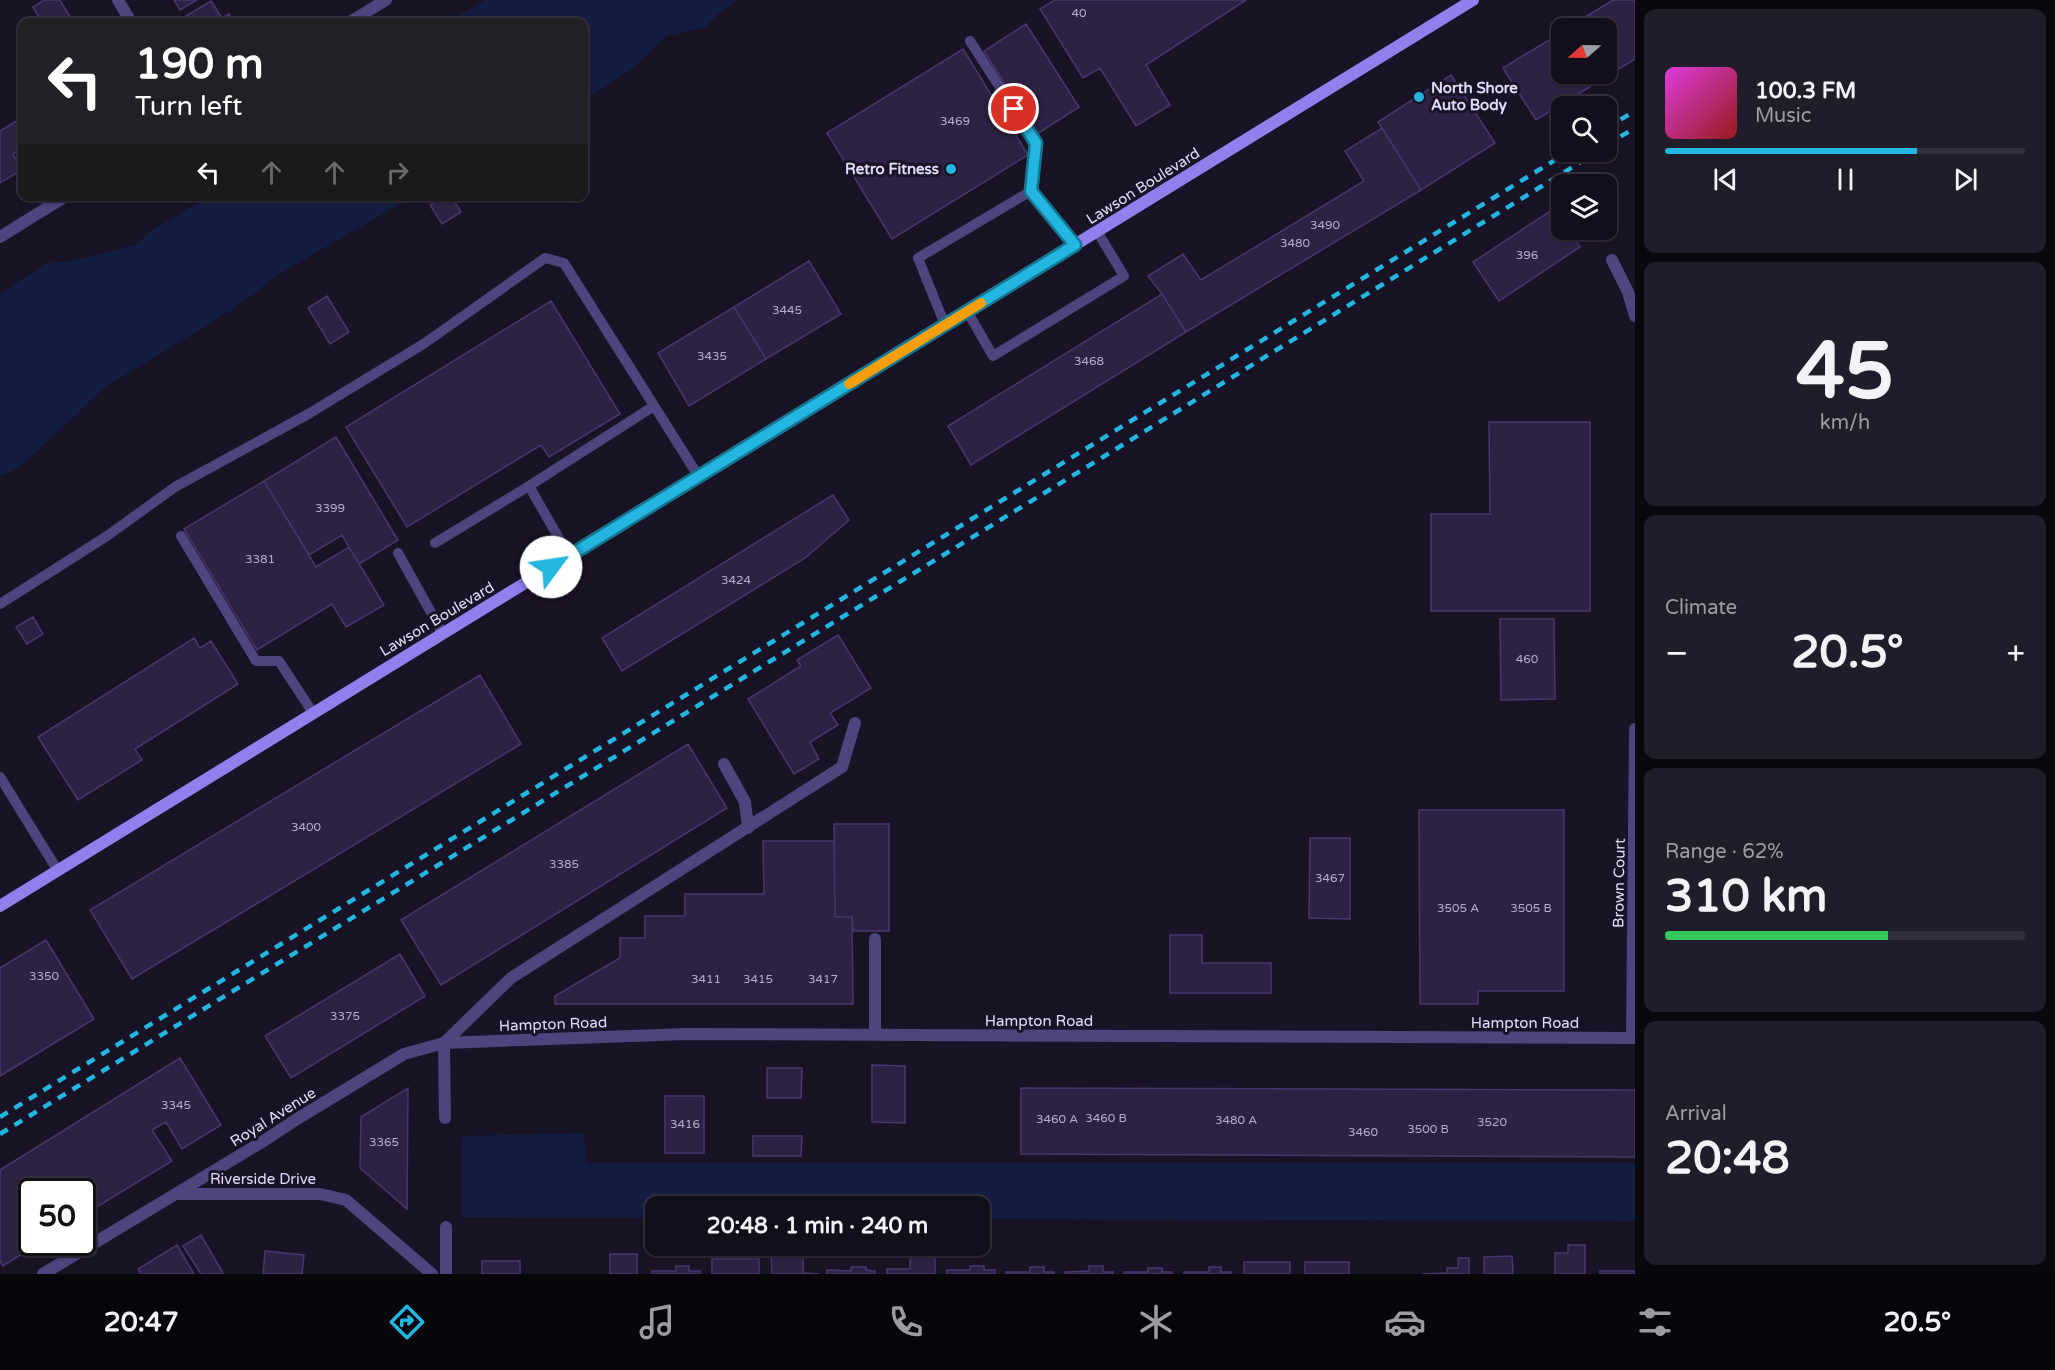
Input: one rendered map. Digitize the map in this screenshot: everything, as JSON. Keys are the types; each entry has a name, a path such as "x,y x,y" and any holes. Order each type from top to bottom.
{"main road":[{"name":"Lawson Boulevard","path":"0,906 1473,0"}],"street":[{"path":"118,0 129,18"},
{"path":"357,18 386,0"},
{"path":"0,237 58,201"},
{"path":"1612,260 1628,292 1635,316"},
{"name":"Royal Avenue","path":"43,1274 404,1054 444,1042 511,978 842,766 855,723"},
{"name":"Brown Court","path":"1634,1038 1635,729"},
{"path":"724,764 745,802 748,828"},
{"path":"875,939 875,1035"},
{"name":"Hampton Road","path":"444,1042 686,1034 1634,1038"},
{"path":"444,1042 445,1118"},
{"name":"Riverside Drive","path":"175,1194 320,1194 346,1200 432,1274"},
{"path":"446,1227 446,1274"}],"lane":[{"path":"970,42 1036,143 1031,191 1075,245"},
{"path":"945,326 918,258 1031,191"},
{"path":"967,311 993,356 1124,276 1097,231"},
{"path":"0,604 107,536 175,487 310,413 425,343 545,258 564,263 699,477"},
{"path":"435,543 654,406"},
{"path":"528,486 569,556"},
{"path":"181,536 256,661 279,661 313,713"},
{"path":"398,553 443,634"},
{"path":"0,777 58,870"}],"water":[{"path":"485,0 737,0 705,27 667,35 633,68 588,97 588,18 454,18"},
{"path":"202,201 405,201 279,274 230,311 104,388 19,468 0,476 0,293 46,264 80,259 137,244 150,231"},
{"path":"584,1133 586,1163 1635,1163 1635,1221 990,1219 990,1196 645,1196 645,1218 461,1217 462,1136"}],"building":[{"path":"44,0 60,0 71,18 40,18 33,7"},
{"path":"174,0 197,0 180,10"},
{"path":"1055,0 1246,0 1146,65 1170,105 1136,126 1100,68 1083,78 1040,9"},
{"path":"1613,0 1635,0 1635,59 1617,70 1617,18 1583,18"},
{"path":"211,1 222,18 187,18 186,16"},
{"path":"1026,24 1079,107 1037,134 984,51"},
{"path":"1551,39 1551,84 1594,84 1575,96 1551,96 1551,111 1536,120 1503,68"},
{"path":"963,49 1028,155 892,239 827,133"},
{"path":"1451,75 1495,143 1421,190 1378,122"},
{"path":"16,121 18,124 18,151 13,154 18,163 18,172 0,183 0,131"},
{"path":"1382,128 1421,190 1186,332 1148,276 1183,254 1201,280 1364,181 1345,151"},
{"path":"436,201 454,201 461,212 442,224 430,205"},
{"path":"1551,211 1551,240 1575,240 1580,247 1499,301 1473,262"},
{"path":"809,261 841,314 766,359 734,307"},
{"path":"1162,294 1186,332 971,465 948,426"},
{"path":"327,296 349,332 330,344 308,308"},
{"path":"551,301 620,414 549,457 541,445 407,527 346,427"},
{"path":"734,307 766,359 689,406 658,353"},
{"path":"1489,422 1590,422 1590,611 1431,611 1431,514 1490,514"},
{"path":"336,437 398,540 359,564 342,535 309,555 264,481"},
{"path":"264,481 316,567 349,547 384,605 346,627 332,604 257,650 184,529"},
{"path":"833,495 849,520 805,558 622,671 602,638"},
{"path":"33,617 43,634 27,644 16,627"},
{"path":"1500,619 1554,619 1555,699 1501,700"},
{"path":"838,635 871,688 830,713 838,725 810,742 819,759 794,774 748,699 801,666 797,660"},
{"path":"194,638 200,648 211,641 238,684 135,749 142,760 78,800 38,737"},
{"path":"480,675 521,744 132,979 90,910"},
{"path":"688,744 727,808 441,985 401,920"},
{"path":"1419,810 1564,810 1564,991 1478,991 1478,1004 1420,1004"},
{"path":"834,824 889,824 889,931 853,931 852,917 835,917"},
{"path":"1310,838 1350,838 1350,919 1309,918"},
{"path":"763,841 834,841 835,917 852,917 853,1004 555,1004 555,996 620,958 620,938 645,938 645,916 685,916 685,894 764,894"},
{"path":"1170,935 1202,935 1202,963 1271,963 1271,993 1170,993"},
{"path":"46,940 94,1019 0,1076 0,968"},
{"path":"400,954 425,996 291,1078 265,1036"},
{"path":"180,1058 221,1125 182,1149 166,1122 152,1130 172,1161 96,1207 96,1178 18,1178 19,1256 3,1266 0,1261 0,1170"},
{"path":"872,1065 905,1066 905,1123 872,1122"},
{"path":"767,1068 802,1068 801,1098 767,1098"},
{"path":"408,1088 407,1209 360,1168 361,1117"},
{"path":"1021,1088 1635,1090 1635,1157 1021,1154"},
{"path":"665,1096 704,1096 704,1153 665,1153"},
{"path":"753,1136 802,1136 801,1156 753,1156"},
{"path":"201,1235 223,1273 201,1274 183,1246"},
{"path":"177,1245 194,1274 141,1274 138,1269"},
{"path":"1568,1245 1585,1245 1585,1274 1555,1274 1555,1253 1568,1253"},
{"path":"265,1251 304,1255 302,1274 263,1274"},
{"path":"610,1254 637,1254 637,1274 610,1274"},
{"path":"771,1256 803,1256 803,1273 820,1274 772,1274"},
{"path":"910,1256 935,1256 935,1274 887,1274 887,1269 910,1269"},
{"path":"1512,1256 1513,1274 1484,1274 1484,1257"},
{"path":"1458,1258 1469,1258 1469,1274 1422,1274 1447,1273 1447,1268 1458,1268"},
{"path":"712,1259 759,1259 759,1274 712,1274"},
{"path":"482,1261 520,1261 520,1274 482,1274"},
{"path":"1244,1262 1290,1262 1290,1274 1244,1274"},
{"path":"1305,1262 1349,1262 1349,1274 1305,1274"},
{"path":"676,1266 689,1266 689,1271 700,1271 700,1274 652,1274 652,1271 676,1271"},
{"path":"970,1266 984,1266 984,1270 995,1270 995,1274 947,1274 947,1270 970,1270"},
{"path":"1089,1266 1103,1266 1103,1272 1113,1272 1113,1274 1065,1274 1065,1272 1089,1271"},
{"path":"851,1267 866,1267 866,1270 875,1271 875,1274 827,1274 827,1270 851,1271"},
{"path":"1030,1267 1044,1267 1044,1272 1054,1272 1054,1274 1006,1274 1006,1272 1030,1272"},
{"path":"1209,1267 1221,1267 1221,1272 1231,1272 1231,1274 1184,1274 1184,1272 1209,1272"},
{"path":"1148,1268 1162,1268 1162,1272 1172,1272 1172,1274 1124,1274 1124,1272 1148,1272"},
{"path":"1600,1271 1635,1271 1635,1274 1600,1274"}],"railway":[{"path":"1617,122 1635,111"},
{"path":"1617,139 1635,128"},
{"path":"0,1117 1552,162"},
{"path":"0,1134 1581,162"}],"slow traffic":[{"path":"849,384 981,303"}],"place":[{"name":"North Shore Auto Body","path":"1419,97"},
{"name":"Retro Fitness","path":"951,169"}],"route":[{"path":"551,567 1075,245 1031,191 1036,143 1014,109"}]}
